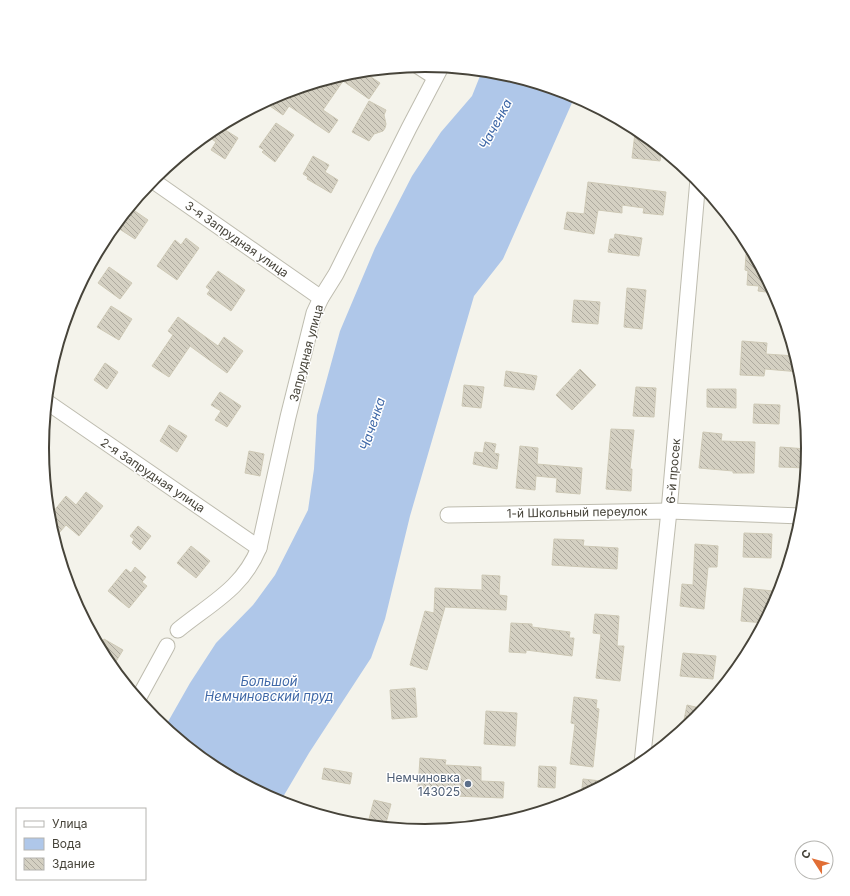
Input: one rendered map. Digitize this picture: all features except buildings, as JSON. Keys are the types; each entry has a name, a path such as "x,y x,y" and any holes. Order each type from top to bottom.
{"street":[{"name":"Запрудная улица","path":"178,630 226,594 242,578 253,562 259,548 288,417 314,313 321,298 336,274 438,73"},
{"name":"3-я Запрудная улица","path":"157,184 321,298"},
{"name":"6-й просек","path":"643,754 669,511 697,189"},
{"name":"2-я Запрудная улица","path":"51,405 259,548"},
{"name":"1-й Школьный переулок","path":"448,515 669,511 795,516"},
{"path":"141,694 167,646"}],"water":[{"name":"Большой Немчиновский пруд","path":"480,76 522,85 546,92 572,102 503,259 474,296 410,516 385,619 371,658 309,753 284,796 237,774 216,761 168,722 190,683 216,643 253,605 275,575 308,510 314,469 317,415 340,331 375,248 412,176 441,132 472,96"}],"place":[{"name":"Немчиновка 143025","path":"468,784"}],"water label":[{"name":"Чаченка","path":"495,124"},
{"name":"Чаченка","path":"372,424"}]}
